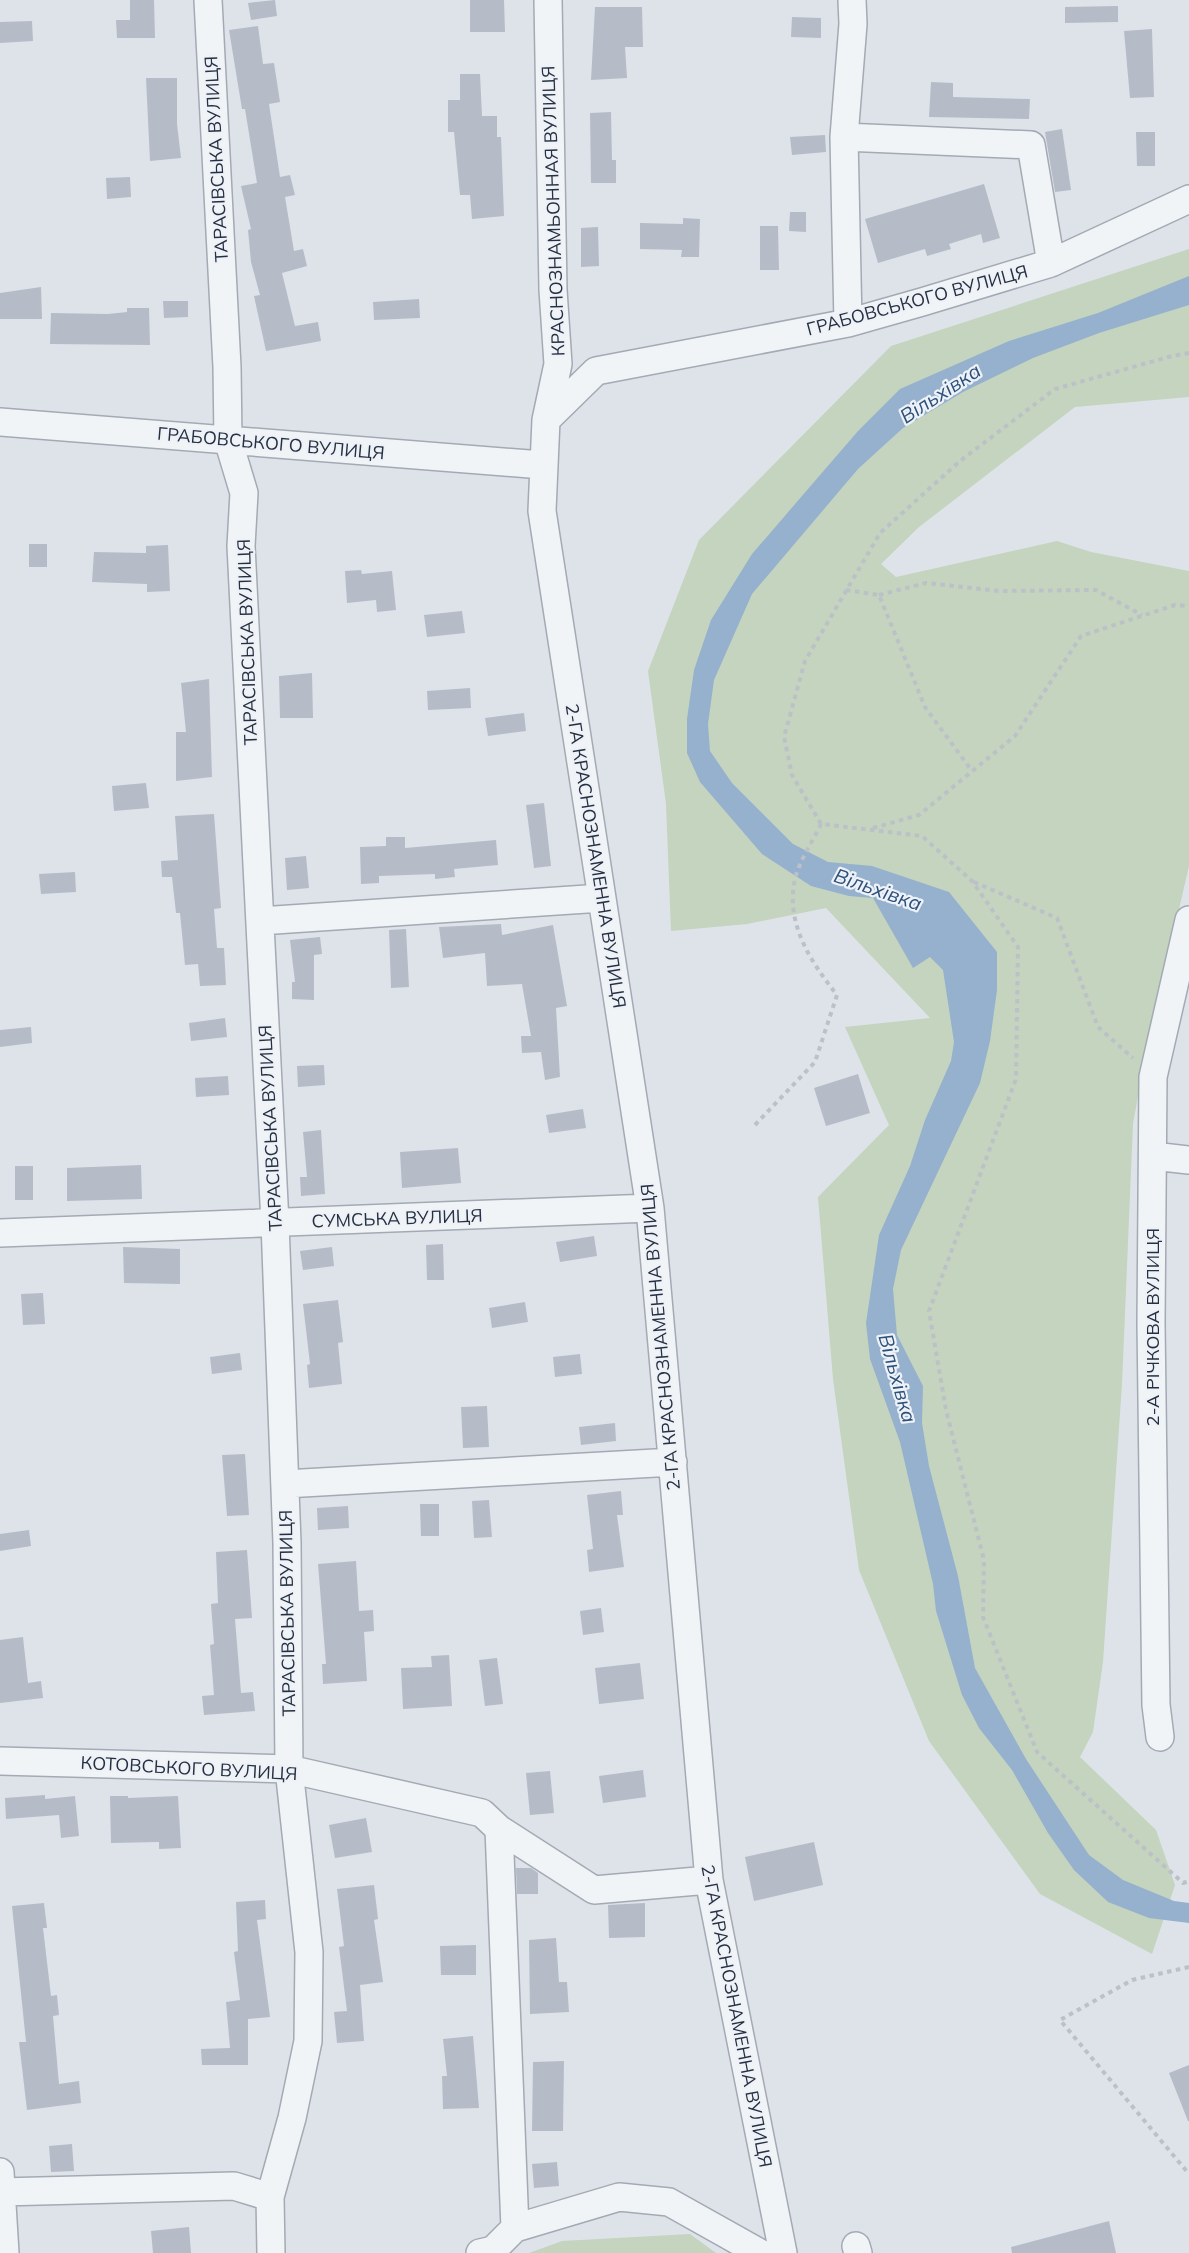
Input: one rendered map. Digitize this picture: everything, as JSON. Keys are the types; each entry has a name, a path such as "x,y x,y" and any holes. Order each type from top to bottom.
{"street":[{"name":"ТАРАСІВСЬКА ВУЛИЦЯ","path":"208,0 227,367 228,440 244,493 241,546 275,1223 285,1484 289,1769 309,1952 308,2042 292,2118 270,2197 271,2253"},
{"name":"КРАСНОЗНАМЬОННАЯ ВУЛИЦЯ","path":"546,420 558,364 553,290 548,0"},
{"path":"848,323 844,137 853,24 852,0"},
{"path":"844,137 1031,145 1051,263"},
{"name":"ГРАБОВСЬКОГО ВУЛИЦЯ","path":"546,420 596,371 848,323 1051,263 1189,199"},
{"name":"2-ГА КРАСНОЗНАМЕННА ВУЛИЦЯ","path":"546,420 542,465 542,511 650,1208 709,1881 783,2253"},
{"name":"ГРАБОВСЬКОГО ВУЛИЦЯ","path":"0,422 542,465"},
{"path":"260,921 602,898"},
{"name":"2-А РІЧКОВА ВУЛИЦЯ","path":"1160,1737 1156,1705 1151,1323 1153,1077 1189,920"},
{"path":"1153,1156 1189,1160"},
{"name":"СУМСЬКА ВУЛИЦЯ","path":"0,1233 650,1208"},
{"path":"285,1484 673,1462"},
{"name":"КОТОВСЬКОГО ВУЛИЦЯ","path":"0,1761 289,1769 482,1813 499,1829 594,1890 709,1881"},
{"path":"499,1829 515,2229"},
{"path":"4,2253 1,2198 234,2186 270,2197"},
{"path":"480,2253 493,2250 515,2229 619,2197 669,2202 760,2253"}],"path":[{"path":"821,824 792,775 784,737 805,661 880,532 960,461 1055,389 1172,356 1189,354"},
{"path":"846,590 879,595 926,583 999,591 1096,590 1142,615"},
{"path":"879,595 925,707 972,771"},
{"path":"869,829 919,815 1015,736 1081,636 1175,605 1189,606"},
{"path":"821,824 922,836 972,881 1018,947 1016,1079 929,1311 946,1410 984,1560 983,1617 1036,1752 1183,1883 1189,1881"},
{"path":"755,1125 815,1062 837,995 813,964 793,920 794,884 821,824"},
{"path":"972,881 1057,918 1098,1027 1153,1077"},
{"path":"1189,1966 1132,1980 1060,2020 1189,2174"}],"green space":[{"path":"1189,249 1189,397 1075,407 919,527 881,564 896,577 1057,541 1091,552 1189,571 1189,866 1146,1051 1133,1124 1122,1384 1103,1662 1093,1732 1080,1757 1156,1830 1175,1885 1152,1954 1040,1894 929,1741 859,1570 833,1379 818,1197 889,1125 845,1027 930,1018 826,908 747,924 671,931 666,804 648,671 699,540 891,346"},
{"path":"690,2234 716,2253 529,2253 562,2241"}],"water":[{"name":"Вільхівка","path":"1189,276 1189,305 1099,333 1033,358 963,392 903,428 858,469 752,594 714,680 708,724 710,751 732,783 793,844 828,862 872,866 949,892 997,952 997,990 990,1041 980,1083 901,1250 893,1289 897,1335 923,1386 922,1423 929,1466 958,1576 975,1668 1026,1759 1089,1855 1123,1880 1174,1901 1189,1903 1189,1923 1149,1918 1108,1902 1074,1870 1048,1833 1012,1770 979,1728 962,1695 936,1611 933,1584 900,1442 870,1359 866,1323 879,1235 910,1166 925,1120 951,1061 954,1042 943,970 930,957 913,968 873,898 849,896 811,886 762,854 700,782 687,753 687,719 694,670 711,620 752,554 858,431 900,389 1009,341 1098,313"}],"building":[{"path":"130,0 154,0 155,38 117,38 116,20 130,20"},
{"path":"275,0 277,16 251,20 248,3"},
{"path":"470,0 504,0 505,32 470,32"},
{"path":"1118,6 1118,22 1065,23 1065,7"},
{"path":"595,7 642,7 643,47 625,47 627,78 591,80"},
{"path":"792,17 821,18 821,38 791,37"},
{"path":"32,21 33,41 0,43 0,22"},
{"path":"258,26 263,64 274,63 280,102 269,104 280,177 290,175 295,195 285,197 294,251 303,249 307,266 282,273 295,326 318,322 321,341 266,351 254,296 260,295 251,262 248,230 251,229 241,186 257,183 229,30"},
{"path":"1152,29 1154,97 1130,98 1124,31"},
{"path":"460,74 480,74 482,116 497,116 497,137 501,137 504,216 472,219 470,195 460,195 454,132 448,132 448,100 460,100"},
{"path":"146,78 177,78 177,124 181,158 150,161"},
{"path":"931,82 953,83 953,97 1030,99 1029,119 929,117"},
{"path":"611,112 612,160 616,160 616,183 591,183 590,113"},
{"path":"1062,129 1071,190 1055,192 1045,132"},
{"path":"1136,132 1155,132 1155,166 1137,166"},
{"path":"825,135 826,152 792,155 790,137"},
{"path":"130,177 131,197 107,199 106,178"},
{"path":"984,184 1000,238 983,243 981,234 949,244 951,249 927,256 925,249 878,263 865,219"},
{"path":"790,212 806,212 806,232 789,231"},
{"path":"683,218 700,219 699,257 681,257 682,250 640,249 640,223 683,224"},
{"path":"760,226 778,226 779,270 760,270"},
{"path":"598,227 599,266 581,267 581,228"},
{"path":"41,287 42,319 0,319 0,293"},
{"path":"419,299 420,318 374,320 373,302"},
{"path":"163,301 188,301 188,317 164,318"},
{"path":"127,308 149,308 150,345 50,344 51,313 108,314 127,312"},
{"path":"29,544 47,544 47,567 29,567"},
{"path":"168,545 170,591 147,592 147,584 92,582 94,552 146,553 146,546"},
{"path":"361,570 362,574 392,571 396,610 377,612 376,600 347,603 345,571"},
{"path":"462,611 465,633 427,637 424,615"},
{"path":"312,673 313,718 280,718 279,676"},
{"path":"209,679 212,777 176,781 176,732 186,732 181,683"},
{"path":"470,688 471,708 428,710 427,691"},
{"path":"524,713 526,731 488,736 485,718"},
{"path":"146,783 149,808 114,811 112,786"},
{"path":"544,803 551,866 534,868 526,805"},
{"path":"214,814 221,908 214,909 217,948 224,948 226,985 200,986 198,964 185,965 180,913 176,913 172,877 162,877 161,861 178,860 175,816"},
{"path":"386,837 405,837 405,848 496,840 498,865 454,869 455,877 435,879 435,874 379,876 379,883 361,884 360,847 386,846"},
{"path":"306,856 309,888 287,890 285,858"},
{"path":"75,872 76,892 41,894 39,874"},
{"path":"501,924 502,935 553,925 567,1006 556,1008 560,1077 545,1080 541,1052 522,1053 521,1036 531,1036 522,984 487,986 485,953 443,958 439,927"},
{"path":"406,929 409,987 391,988 389,930"},
{"path":"320,937 322,954 314,955 314,1000 292,999 292,982 295,982 290,940"},
{"path":"225,1018 227,1037 191,1041 189,1023"},
{"path":"31,1027 32,1043 0,1047 0,1030"},
{"path":"324,1065 325,1085 298,1087 297,1066"},
{"path":"858,1074 870,1113 826,1126 814,1088"},
{"path":"228,1076 229,1095 196,1097 195,1078"},
{"path":"583,1109 586,1128 549,1133 546,1115"},
{"path":"321,1130 325,1194 301,1196 300,1177 307,1177 303,1132"},
{"path":"458,1148 461,1183 402,1188 400,1152"},
{"path":"141,1165 142,1199 67,1201 67,1168"},
{"path":"15,1166 33,1166 33,1200 15,1200"},
{"path":"594,1236 597,1256 560,1262 556,1242"},
{"path":"443,1244 444,1280 427,1280 426,1245"},
{"path":"123,1247 180,1249 180,1284 124,1283"},
{"path":"332,1247 334,1266 303,1270 300,1251"},
{"path":"43,1293 45,1324 23,1325 21,1294"},
{"path":"338,1300 343,1342 338,1343 342,1384 309,1388 307,1365 310,1364 303,1304"},
{"path":"525,1302 528,1322 492,1328 489,1308"},
{"path":"240,1353 242,1370 212,1374 210,1357"},
{"path":"580,1354 582,1374 555,1377 553,1357"},
{"path":"487,1406 489,1447 463,1448 461,1407"},
{"path":"615,1423 616,1441 581,1445 579,1427"},
{"path":"245,1454 249,1515 227,1516 222,1455"},
{"path":"621,1491 623,1515 617,1515 624,1567 589,1572 587,1550 593,1549 587,1495"},
{"path":"489,1500 492,1537 474,1538 472,1501"},
{"path":"420,1504 439,1504 439,1536 421,1536"},
{"path":"348,1506 349,1528 318,1530 317,1508"},
{"path":"29,1530 31,1546 0,1551 0,1534"},
{"path":"247,1550 252,1618 235,1619 241,1693 253,1692 255,1711 204,1715 202,1696 214,1695 210,1645 214,1644 211,1604 218,1603 216,1552"},
{"path":"356,1561 359,1611 373,1610 374,1631 364,1632 367,1681 323,1684 322,1664 326,1664 318,1564"},
{"path":"601,1608 604,1632 583,1635 580,1611"},
{"path":"23,1637 28,1683 41,1681 43,1698 0,1703 0,1640"},
{"path":"449,1655 452,1706 403,1709 401,1668 432,1667 431,1656"},
{"path":"497,1658 503,1704 485,1706 479,1660"},
{"path":"640,1663 644,1699 599,1704 595,1668"},
{"path":"643,1770 646,1797 603,1803 599,1776"},
{"path":"550,1771 554,1813 530,1815 526,1773"},
{"path":"45,1795 45,1799 75,1796 79,1836 61,1838 59,1815 6,1819 5,1798"},
{"path":"110,1796 128,1796 128,1798 178,1796 181,1848 159,1849 159,1842 111,1843"},
{"path":"366,1818 372,1852 335,1858 329,1825"},
{"path":"814,1842 823,1885 754,1901 745,1857"},
{"path":"516,1868 531,1868 538,1873 538,1894 517,1894"},
{"path":"374,1885 378,1919 374,1920 383,1982 360,1985 364,2041 337,2043 334,2012 347,2011 339,1947 344,1946 337,1889"},
{"path":"265,1900 266,1919 257,1920 270,2017 248,2019 248,2065 202,2065 201,2049 230,2048 226,2002 240,2000 234,1952 238,1951 236,1902"},
{"path":"44,1903 47,1928 43,1928 51,1996 57,1995 59,2015 53,2016 59,2084 79,2081 81,2103 27,2110 19,2042 26,2042 12,1906"},
{"path":"645,1903 645,1937 609,1938 608,1905"},
{"path":"556,1938 559,1982 567,1982 569,2012 530,2014 529,1940"},
{"path":"476,1945 476,1975 441,1975 440,1946"},
{"path":"473,2036 479,2108 443,2109 442,2076 447,2076 443,2039"},
{"path":"564,2061 563,2131 532,2131 533,2062"},
{"path":"1189,2065 1189,2121 1188,2121 1169,2073"},
{"path":"72,2144 74,2171 51,2172 49,2146"},
{"path":"557,2162 559,2186 534,2188 532,2164"},
{"path":"1109,2221 1116,2253 1012,2253 1011,2247"},
{"path":"189,2227 191,2253 153,2253 151,2231"}]}
